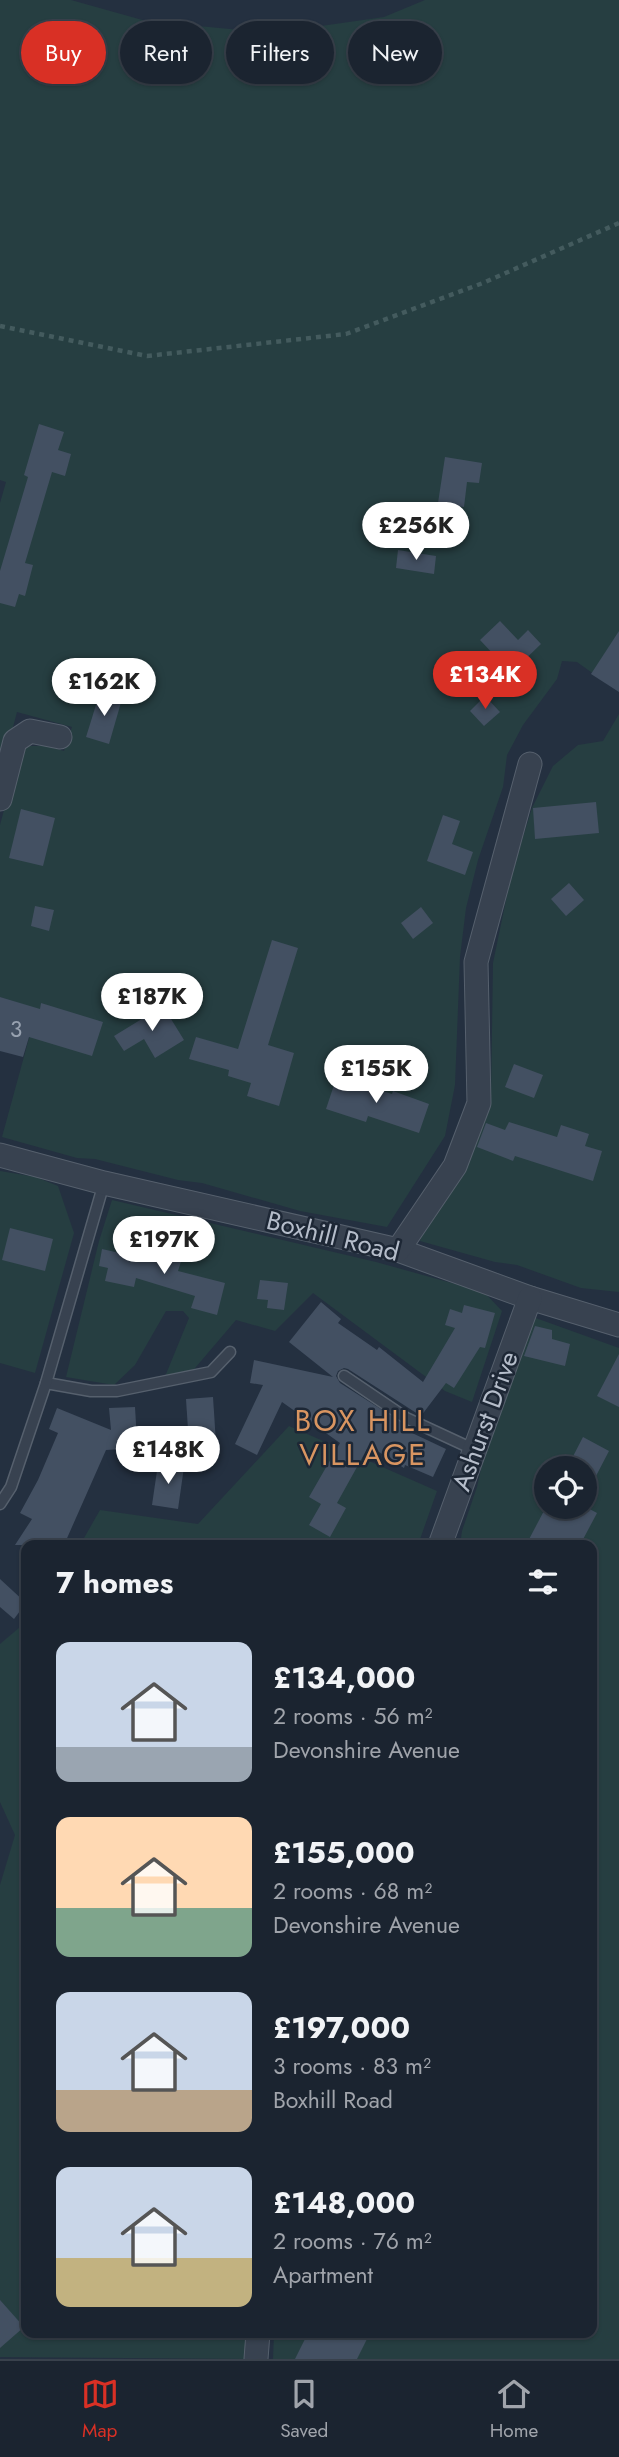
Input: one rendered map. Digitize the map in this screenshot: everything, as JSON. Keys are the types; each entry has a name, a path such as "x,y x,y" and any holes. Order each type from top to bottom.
{"street":[{"path":"0,799 15,741 30,731 60,737"},
{"path":"398,1250 455,1166 479,1103 476,962 530,764"},
{"name":"Boxhill Road","path":"0,1155 104,1183 398,1250 530,1298 619,1325"},
{"name":"Ashurst Drive","path":"442,1540 530,1298"},
{"path":"256,2359 258,2338"}],"lane":[{"path":"0,1504 12,1487 46,1383 104,1183"},
{"path":"46,1383 91,1391 117,1391 211,1372 230,1352"},
{"path":"344,1376 406,1418 475,1450"}],"path":[{"path":"0,326 146,356 346,334 483,283 619,223"}],"green space":[{"path":"0,0 71,0 146,21 120,21 120,84 212,84 212,27 226,29 226,84 334,84 334,24 348,22 348,84 442,84 442,21 356,21 384,17 425,0 619,0 619,692 577,662 562,661 557,679 523,725 507,755 503,787 478,860 466,908 460,957 455,1085 445,1136 387,1227 300,1211 202,1183 178,1180 95,1159 77,1158 2,1137 37,1009 0,997 0,825 19,754 27,746 47,746 64,751 72,727 17,712 0,776 0,503 6,482 0,480"},
{"path":"619,714 619,1292 581,1288 517,1265 495,1262 420,1241 426,1222 470,1158 491,1096 493,963 511,876 532,808 553,766 578,745 603,741"},
{"path":"0,1171 36,1177 58,1186 74,1233 35,1373 0,1363"},
{"path":"112,1200 376,1262 484,1292 502,1311 472,1402 445,1391 313,1293 275,1331 236,1320 190,1374 164,1379 189,1318 183,1311 166,1311 135,1365 114,1385 66,1377 99,1241"},
{"path":"533,1317 619,1348 619,2359 273,2359 274,2338 597,2338 597,1540 461,1540 477,1487 484,1455"},
{"path":"289,1426 437,1491 420,1540 83,1540 100,1510 198,1524"},
{"path":"21,1626 21,2338 249,2338 247,2359 0,2357 0,1885 15,1835 0,1802 0,1644"}],"building":[{"path":"39,424 64,432 58,450 71,454 65,476 52,472 25,563 33,565 25,596 19,594 15,607 0,603 0,571 28,477 24,475"},
{"path":"445,457 482,463 479,483 467,482 464,507 438,503"},
{"path":"398,550 436,556 434,574 396,568"},
{"path":"500,621 518,640 528,630 541,644 511,673 480,640"},
{"path":"619,631 619,692 591,674"},
{"path":"100,692 122,699 109,744 86,737"},
{"path":"485,696 500,712 484,726 470,711"},
{"path":"596,802 599,833 535,839 533,808"},
{"path":"21,809 55,818 43,866 9,858"},
{"path":"443,815 460,821 452,844 473,852 465,875 427,861"},
{"path":"569,883 584,900 566,916 551,899"},
{"path":"35,906 54,910 49,931 31,926"},
{"path":"421,907 433,923 413,939 401,923"},
{"path":"272,940 298,948 268,1045 294,1053 279,1106 247,1096 251,1083 228,1076 229,1070 189,1059 196,1037 238,1049"},
{"path":"0,997 40,1009 41,1003 103,1022 92,1056 29,1037 23,1057 0,1051"},
{"path":"163,1006 184,1040 155,1058 144,1039 124,1051 114,1036"},
{"path":"514,1064 543,1075 534,1098 505,1087"},
{"path":"337,1076 429,1104 419,1133 368,1116 366,1122 326,1109"},
{"path":"509,1122 557,1137 561,1125 589,1134 585,1146 602,1151 593,1181 515,1156 513,1161 477,1147 486,1123 505,1130"},
{"path":"10,1228 53,1239 45,1271 2,1260"},
{"path":"161,1242 185,1249 178,1271 225,1283 217,1315 191,1308 195,1296 136,1278 134,1287 105,1281 108,1268 99,1266 102,1249 155,1261"},
{"path":"260,1280 288,1283 284,1310 267,1308 268,1300 257,1299"},
{"path":"321,1302 341,1319 338,1323 377,1350 379,1347 423,1382 455,1328 445,1325 450,1309 462,1313 464,1305 495,1313 485,1348 480,1347 454,1388 446,1383 421,1416 348,1369 338,1371 336,1376 340,1383 412,1429 410,1432 446,1449 433,1477 405,1465 404,1468 379,1452 377,1455 367,1449 337,1503 346,1508 330,1537 309,1525 321,1504 309,1497 340,1443 282,1402 257,1455 235,1444 263,1385 250,1383 254,1360 333,1377 289,1342"},
{"path":"535,1326 552,1330 552,1339 570,1344 565,1366 524,1356"},
{"path":"619,1354 619,1407 597,1396"},
{"path":"213,1397 216,1443 189,1445 186,1399"},
{"path":"135,1407 137,1441 154,1447 106,1450 66,1540 21,1540 21,1545 15,1545 32,1519 20,1513 38,1480 58,1433 49,1429 57,1408 111,1430 109,1408"},
{"path":"583,1437 609,1451 597,1474 597,1456 573,1456"},
{"path":"158,1464 184,1467 178,1509 152,1505"},
{"path":"540,1519 594,1519 583,1540 529,1540"},
{"path":"0,1579 21,1598 21,1610 14,1619 0,1607"},
{"path":"0,2300 21,2324 21,2330 0,2348"},
{"path":"306,2338 368,2338 357,2359 295,2359"}],"district":[{"name":"BOX HILL VILLAGE","path":"363,1438"}]}
